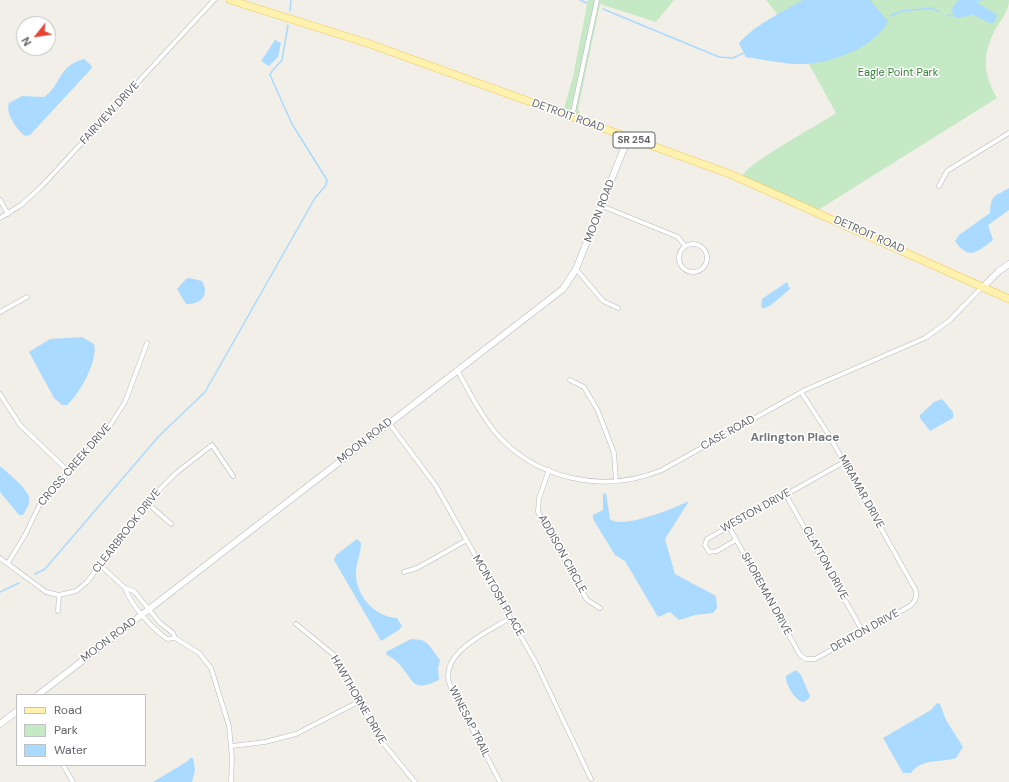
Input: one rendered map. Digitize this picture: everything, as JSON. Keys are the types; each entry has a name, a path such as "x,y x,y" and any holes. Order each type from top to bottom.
{"main road":[{"name":"DETROIT ROAD","path":"230,0 366,44 687,158 752,183 1009,299"}],"street":[{"name":"FAIRVIEW DRIVE","path":"0,218 8,214 29,198 42,186 214,0"},
{"path":"572,118 597,0"},
{"path":"939,186 947,171 1009,133"},
{"name":"MOON ROAD","path":"39,694 563,289 576,270 628,138"},
{"path":"0,200 8,214"},
{"path":"602,206 678,237 685,246"},
{"path":"698,245 705,251 707,260 703,268 699,271 690,272 680,263 679,254 685,246 698,245"},
{"name":"CASE ROAD","path":"457,370 483,416 496,432 519,454 549,470 587,481 616,481 646,475 666,468 801,392 921,341 949,321 996,274 1009,264"},
{"path":"576,270 604,301 618,308"},
{"path":"0,312 27,297"},
{"name":"CROSS CREEK DRIVE","path":"8,563 26,535 40,504 109,427 125,402 147,343"},
{"path":"570,380 584,387 598,411 614,453 616,481"},
{"name":"MIRAMAR DRIVE","path":"801,392 827,432 917,594"},
{"path":"0,394 20,425 68,471"},
{"name":"MCINTOSH PLACE","path":"388,423 434,483 467,540 536,663 591,779"},
{"name":"CLEARBROOK DRIVE","path":"59,595 72,592 82,587 147,503 176,473 212,445 233,476"},
{"name":"WESTON DRIVE","path":"736,540 715,552 709,552 706,548 707,539 844,462"},
{"name":"ADDISON CIRCLE","path":"549,470 539,498 539,515 587,600 600,608"},
{"name":"CLAYTON DRIVE","path":"786,495 864,632"},
{"path":"147,503 171,524"},
{"name":"SHOREMAN DRIVE","path":"728,527 800,655 806,659"},
{"path":"404,572 417,568 467,540"},
{"path":"0,558 43,590 59,595 58,611"},
{"path":"100,565 125,588 134,591 175,638 199,653 211,668 225,709 232,746 231,782"},
{"path":"125,588 128,596 158,632 168,639 175,638"},
{"name":"DENTON DRIVE","path":"806,659 815,659 910,606 915,600 917,594"},
{"name":"WINESAP TRAIL","path":"500,782 451,688 448,676 451,661 461,650 510,618"},
{"name":"HAWTHORNE DRIVE","path":"296,624 334,655 382,744 415,782"},
{"path":"232,746 265,742 296,734 358,702"},
{"path":"0,724 16,712"},
{"path":"64,766 73,782"}],"green space":[{"path":"588,0 674,0 656,22 600,4 578,109 583,118 563,112 573,77"},
{"name":"Eagle Point Park","path":"766,0 1009,0 1007,10 993,35 987,53 986,62 989,79 997,98 818,210 743,176 756,163 769,154 836,113 809,64 746,57 739,43 754,29 778,15"}],"water":[{"path":"803,0 870,0 888,21 882,30 865,45 830,60 818,63 792,64 746,57 739,43 746,36 769,19"},
{"path":"959,0 973,0 997,15 995,22 990,23 973,15 957,18 952,9"},
{"path":"275,40 281,43 278,57 269,66 261,61"},
{"path":"84,59 92,66 91,69 30,135 25,136 15,126 10,116 8,107 9,103 22,96 44,97 50,92 69,66"},
{"path":"1009,188 1009,210 988,225 993,240 978,251 969,253 965,251 955,241 959,235 990,213 991,202 995,196"},
{"path":"189,278 202,281 205,291 203,298 200,301 186,304 177,289 186,279"},
{"path":"787,282 790,289 771,305 763,309 761,306 762,299"},
{"path":"82,337 94,344 94,358 87,376 77,393 67,405 62,405 54,398 29,352 50,339"},
{"path":"942,399 953,412 953,418 930,431 920,418 920,415 934,402"},
{"path":"0,466 24,488 27,493 29,503 23,515 19,515 0,492"},
{"path":"606,493 610,519 616,522 625,522 648,517 689,501 665,539 675,574 716,596 717,608 713,613 695,615 679,620 670,612 658,617 625,561 615,555 593,519 593,515 603,510 603,494"},
{"path":"357,539 361,543 356,570 356,579 362,595 373,609 389,617 397,618 402,626 399,630 381,641 334,560 336,555"},
{"path":"411,639 422,640 428,644 440,660 438,668 439,680 430,684 418,685 411,680 396,661 387,655 386,652"},
{"path":"796,670 801,675 810,696 804,702 795,696 789,688 786,679 786,676"},
{"path":"937,703 940,704 946,720 963,747 956,758 926,763 915,768 911,773 903,773 883,738 931,710"},
{"path":"190,758 193,758 195,770 192,782 153,782 188,761"}],"waterway":[{"path":"290,11 291,0"},
{"path":"580,0 587,3"},
{"path":"974,1 981,0"},
{"path":"890,16 902,11 931,8 940,12"},
{"path":"603,9 719,57 733,58 744,53"},
{"path":"947,15 954,16"},
{"path":"35,574 45,569 159,436 205,392 315,198 326,185 327,180 292,124 270,75 282,60 288,25"},
{"path":"0,592 19,583"}],"district":[{"name":"Arlington Place","path":"795,438"}]}
